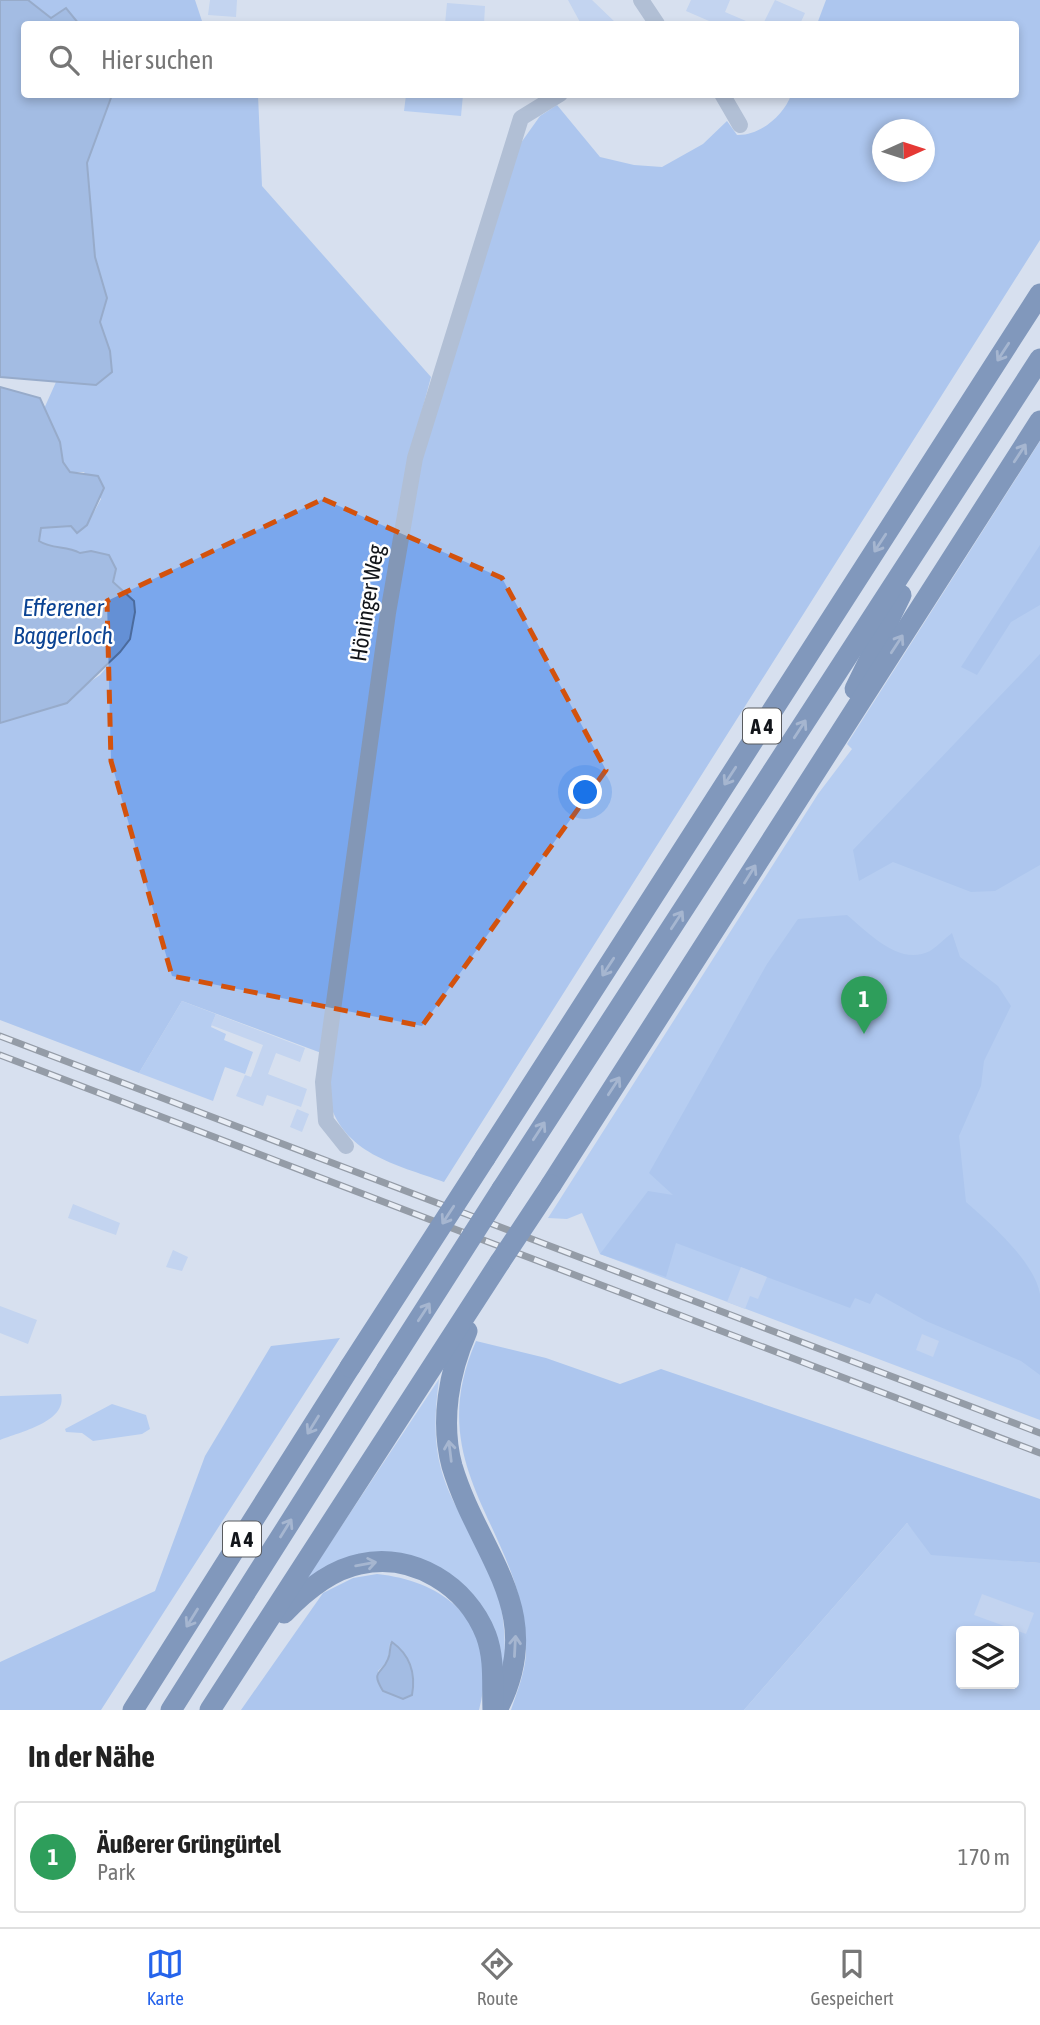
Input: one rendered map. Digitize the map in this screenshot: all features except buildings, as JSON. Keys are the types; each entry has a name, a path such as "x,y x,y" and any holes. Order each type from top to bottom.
{"highway":[{"name":"A 4","path":"133,1710 350,1367 1040,295"},
{"name":"A 4","path":"171,1710 502,1189 1040,359"},
{"path":"210,1710 551,1185 1040,421"},
{"path":"807,785 942,510"},
{"path":"495,1710 510,1684 517,1646 514,1609 501,1571 472,1515 452,1465 446,1418 452,1370 499,1262"},
{"path":"253,1644 299,1597 325,1577 359,1564 386,1561 424,1570 453,1587 474,1611 486,1636 492,1659 495,1710"}],"street":[{"path":"641,0 652,21"},
{"name":"Höninger Weg","path":"345,1146 326,1121 322,1097 323,1082 388,613 415,458 436,383 521,118 554,98"},
{"path":"724,98 740,125"}],"highlighted area":[{"path":"323,499 502,578 606,770 422,1026 172,976 111,761 107,601"}],"shaded area":[{"path":"28,0 195,0 202,21 77,21 66,8 51,19"},
{"path":"826,0 1040,0 1040,240 444,1182 389,1162 358,1144 345,1132 328,1097 379,708 421,461 518,147 540,116 557,105 600,157 634,165 662,167 703,144 727,121 737,135 746,134 770,123 790,98 1019,98 1019,21 818,21"},
{"path":"111,98 258,98 262,186 431,377 412,448 324,1054 182,1001 139,1073 0,1020 0,723 67,703 81,688 100,675 130,639 134,601 113,582 109,555 91,551 80,553 39,541 41,528 72,526 77,532 87,525 101,499 84,472 70,472 63,462 60,442 43,411 56,382 96,385 110,351 100,321 107,298 95,257 87,163"},
{"path":"406,98 463,98 461,116 404,111"},
{"path":"1040,441 1040,1420 600,1254 582,1213 567,1219 548,1218 818,794 852,749 847,744"},
{"path":"1040,545 1040,605 1011,622 977,675 961,667"},
{"path":"1040,654 1040,865 995,891 971,892 893,862 859,881 853,850"},
{"path":"847,915 874,938 907,955 930,951 952,933 960,957 998,986 1011,1006 984,1061 981,1086 959,1136 966,1202 1010,1244 1036,1281 1040,1294 1040,1375 1021,1361 926,1321 876,1293 870,1304 855,1298 850,1308 676,1243 666,1277 600,1254 648,1191 673,1195 649,1173 767,964 798,919"},
{"path":"182,1001 216,1014 211,1027 226,1034 224,1040 253,1052 245,1074 225,1067 213,1101 139,1073"},
{"path":"340,1338 101,1710 0,1710 0,1662 155,1591 205,1456 271,1346"},
{"path":"476,1341 546,1358 620,1384 661,1369 1040,1499 1040,1563 931,1555 907,1523 744,1710 511,1710 526,1653 522,1610 511,1572 467,1466 460,1428 462,1387"},
{"path":"439,1379 436,1402 438,1458 445,1483 484,1558 499,1597 505,1649 504,1676 501,1656 417,1560 307,1578"},
{"path":"61,1394 61,1404 50,1419 0,1440 0,1396"},
{"path":"112,1404 146,1415 150,1429 142,1434 93,1441 82,1433 66,1432 65,1429"},
{"path":"907,1523 933,1554 1040,1563 1040,1710 744,1710"},
{"path":"377,1574 404,1579 428,1588 448,1600 464,1615 476,1634 483,1657 484,1682 479,1710 241,1710 323,1593 353,1578","holes":["390,1643 404,1653 412,1670 380,1685 378,1671 388,1661"]}],"water":[{"path":"0,0 28,0 51,18 66,8 77,21 21,21 21,98 111,98 87,163 95,257 107,298 100,322 110,351 112,372 96,385 0,377"},
{"name":"Efferener Baggerloch","path":"0,387 40,398 60,442 63,462 70,472 98,476 104,488 87,525 77,533 71,526 41,528 39,541 80,553 91,551 109,555 116,569 113,582 134,601 135,612 130,639 67,703 0,723"},
{"path":"392,1642 407,1659 412,1672 412,1695 403,1699 383,1691 377,1679 389,1657"}],"railway":[{"path":"0,1036 1040,1433"},
{"path":"0,1055 1040,1453"}],"place":[{"name":"Äußerer Grüngürtel","path":"864,1034"}]}
